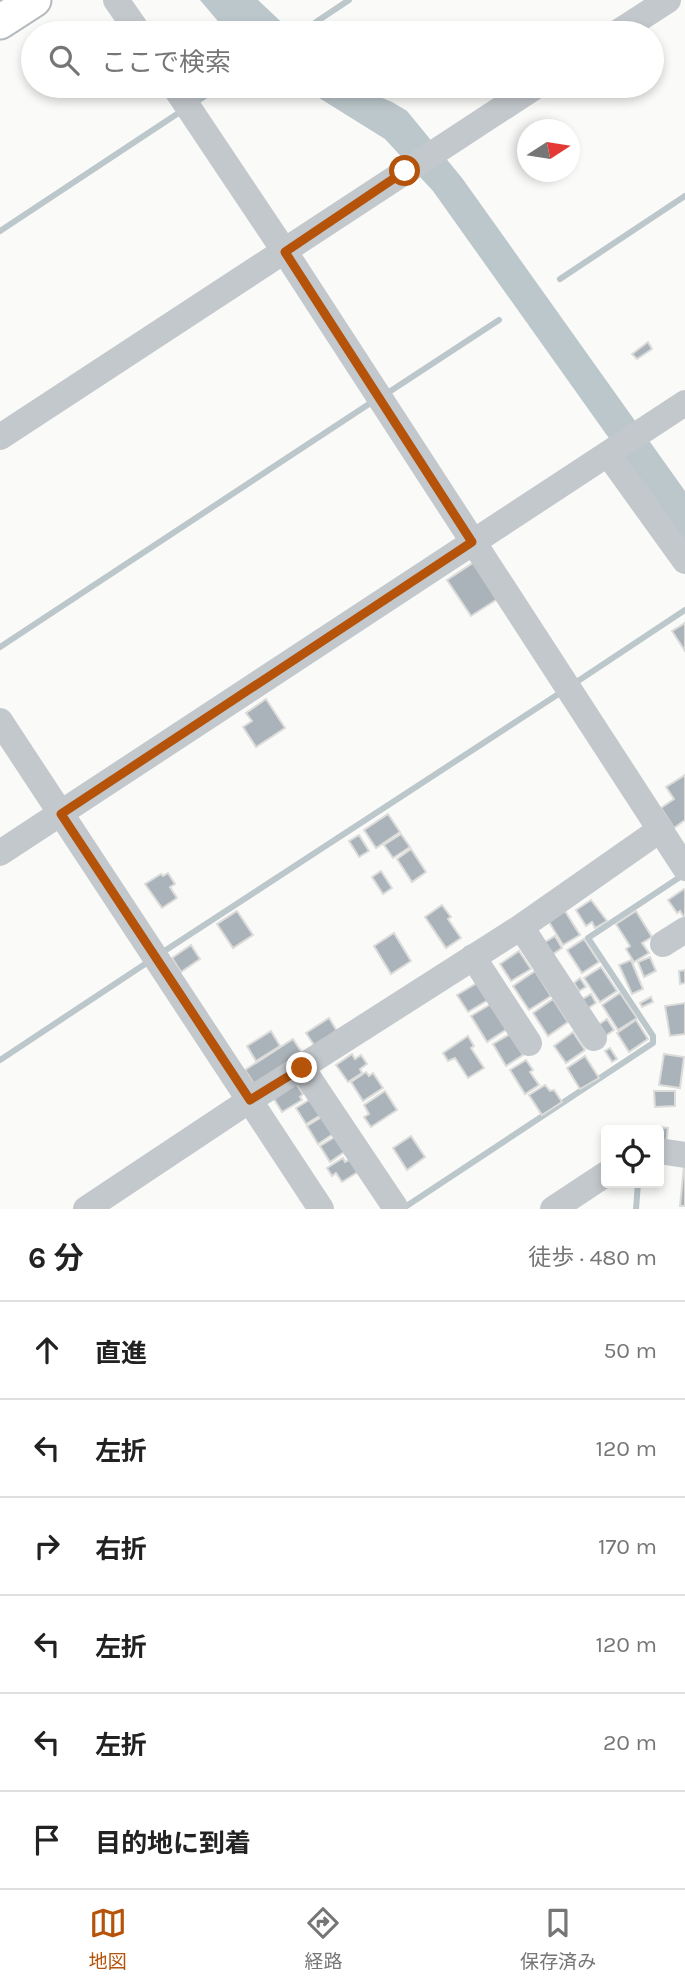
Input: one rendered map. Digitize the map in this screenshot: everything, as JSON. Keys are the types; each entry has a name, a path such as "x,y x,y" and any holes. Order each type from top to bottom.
{"main road":[{"path":"0,22 34,0"}],"street":[{"path":"116,0 131,21"},
{"path":"635,21 667,0"},
{"path":"182,98 685,868"},
{"path":"0,438 518,98"},
{"path":"0,853 685,402"},
{"path":"610,452 685,561"},
{"path":"0,721 321,1209"},
{"path":"86,1209 250,1100 521,927 661,829"},
{"path":"521,927 594,1038"},
{"path":"474,957 529,1043"},
{"path":"302,1068 395,1207"},
{"path":"664,1152 685,1155"},
{"path":"553,1209 601,1177"}],"shaded area":[{"path":"200,0 258,0 280,21 218,21"},
{"path":"319,98 382,98 392,102 407,111 462,178 685,491 685,545 433,191 385,139"}],"building":[{"path":"648,342 652,349 637,359 632,354"},
{"path":"476,561 499,598 471,616 447,580"},
{"path":"685,623 685,651 672,631"},
{"path":"266,699 285,728 256,747 243,727 252,721 246,713"},
{"path":"685,775 685,820 674,828 661,808 674,799 666,787"},
{"path":"388,814 400,832 376,848 364,830"},
{"path":"401,834 410,847 393,858 384,845"},
{"path":"359,835 369,851 359,857 349,841"},
{"path":"411,849 426,872 412,882 397,859"},
{"path":"381,871 392,888 383,894 372,877"},
{"path":"168,873 175,884 170,887 177,898 162,908 145,884 161,874 163,876"},
{"path":"685,890 685,919 668,900"},
{"path":"591,900 607,921 595,928 592,922 586,926 576,910"},
{"path":"442,905 461,938 446,948 425,917"},
{"path":"237,911 253,935 233,948 217,924"},
{"path":"565,911 580,935 563,945 549,922"},
{"path":"636,911 652,937 642,943 649,953 634,962 626,949 630,946 616,924"},
{"path":"394,933 411,961 391,974 374,946"},
{"path":"555,936 562,948 550,956 542,944"},
{"path":"584,939 599,962 582,973 567,950"},
{"path":"191,945 200,959 181,972 172,958"},
{"path":"519,951 531,969 511,981 500,964"},
{"path":"650,957 656,971 644,977 638,962"},
{"path":"631,960 643,989 632,994 619,965"},
{"path":"601,967 617,991 600,1002 584,978"},
{"path":"685,970 685,983 680,984 679,971"},
{"path":"535,971 551,996 529,1010 513,986"},
{"path":"580,978 586,987 579,991 574,983"},
{"path":"477,983 488,1000 468,1012 457,995"},
{"path":"620,993 637,1018 618,1030 602,1005"},
{"path":"591,994 596,1003 587,1009 581,1000"},
{"path":"651,997 653,1002 642,1007 640,1003"},
{"path":"553,999 568,1022 548,1036 533,1013"},
{"path":"685,1003 685,1034 670,1036 665,1006"},
{"path":"491,1004 507,1029 487,1042 471,1016"},
{"path":"329,1018 340,1036 318,1051 306,1033"},
{"path":"607,1019 614,1030 605,1036 598,1025"},
{"path":"636,1020 648,1039 629,1052 617,1033"},
{"path":"271,1031 280,1046 256,1061 247,1046"},
{"path":"573,1032 585,1050 566,1063 554,1046"},
{"path":"510,1034 523,1055 506,1066 493,1044"},
{"path":"468,1036 474,1046 471,1048 484,1068 468,1078 455,1058 448,1061 443,1053"},
{"path":"293,1039 306,1059 258,1090 245,1070"},
{"path":"610,1048 617,1059 612,1062 605,1051"},
{"path":"352,1054 355,1059 361,1055 367,1064 360,1069 362,1073 348,1082 336,1065"},
{"path":"664,1054 684,1057 680,1088 659,1085"},
{"path":"585,1056 599,1078 580,1089 567,1068"},
{"path":"526,1060 539,1085 525,1094 510,1070"},
{"path":"366,1072 369,1076 373,1073 383,1088 363,1101 351,1082"},
{"path":"296,1084 303,1094 300,1097 302,1100 282,1112 274,1099"},
{"path":"545,1085 550,1091 554,1090 562,1102 542,1115 529,1095"},
{"path":"385,1091 397,1110 371,1127 364,1117 369,1114 364,1105"},
{"path":"654,1091 675,1091 675,1106 655,1107"},
{"path":"314,1097 324,1113 306,1124 296,1108"},
{"path":"325,1115 336,1132 318,1144 307,1126"},
{"path":"664,1128 668,1128 664,1145"},
{"path":"338,1135 347,1150 330,1162 320,1146"},
{"path":"411,1136 425,1157 407,1170 393,1148"},
{"path":"343,1158 345,1162 353,1158 361,1170 342,1182 336,1173 332,1176 327,1168"},
{"path":"684,1165 685,1206 680,1206"}],"waterway":[{"path":"318,21 349,0"},
{"path":"196,102 202,98"},
{"path":"0,231 180,112"},
{"path":"560,279 685,196"},
{"path":"386,394 499,320"},
{"path":"0,647 372,402"},
{"path":"575,683 685,610"},
{"path":"166,950 560,693"},
{"path":"402,1209 653,1043 653,1036 588,938 680,877"},
{"path":"0,1060 145,964"},
{"path":"636,1209 638,1188"}],"route":[{"path":"302,1068 250,1100 61,814 472,542 285,252 405,171"}]}
